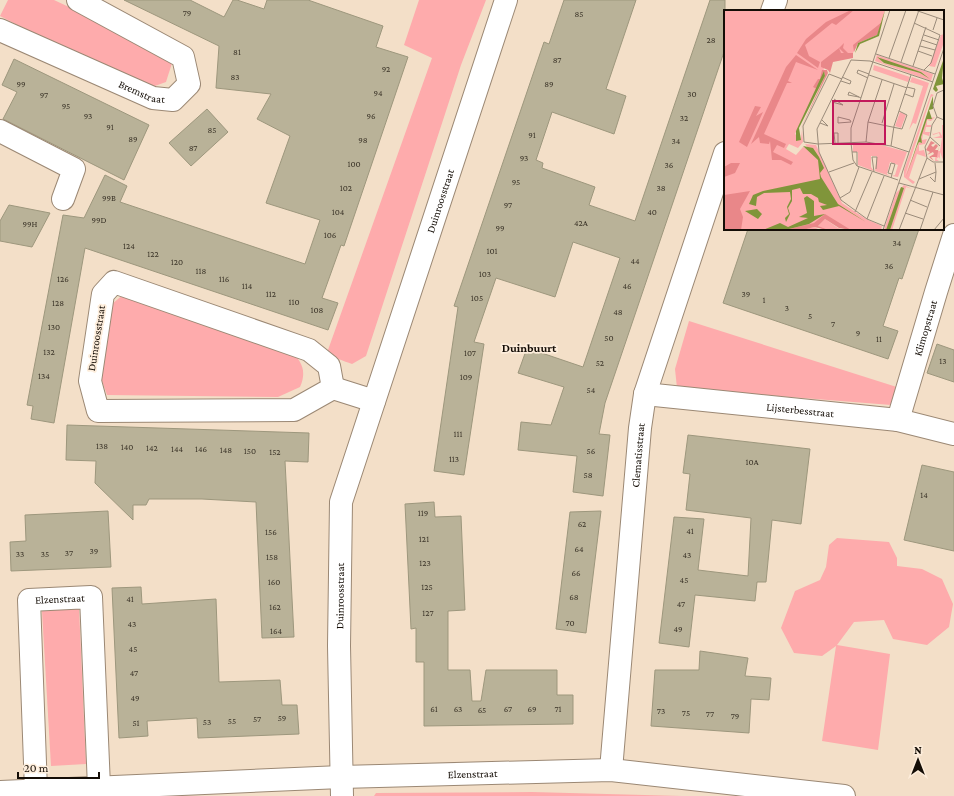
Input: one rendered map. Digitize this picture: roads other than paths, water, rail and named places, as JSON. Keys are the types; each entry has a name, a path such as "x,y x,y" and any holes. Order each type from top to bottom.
{"street":[{"name":"Bremstraat","path":"0,30 153,98 173,100 189,84 183,57 78,0"},
{"name":"Duinroosstraat","path":"342,786 339,646 341,502 506,0"},
{"path":"772,10 776,0"},
{"path":"0,131 74,169 63,199"},
{"name":"Clematisstraat","path":"611,770 636,474 645,394 724,156"},
{"name":"Klimopstraat","path":"898,420 954,235"},
{"name":"Duinroosstraat","path":"114,282 309,350 328,366 333,388 294,410 98,411 90,381 103,294 114,282"},
{"path":"333,388 374,401"},
{"name":"Lijsterbesstraat","path":"645,394 898,420 954,434"},
{"name":"Elzenstraat","path":"36,790 28,600 44,599 91,597 99,787"},
{"name":"Elzenstraat","path":"0,792 99,787 342,786 611,770 844,796"}],"district":[{"name":"Duinbuurt","path":"529,348"}]}
